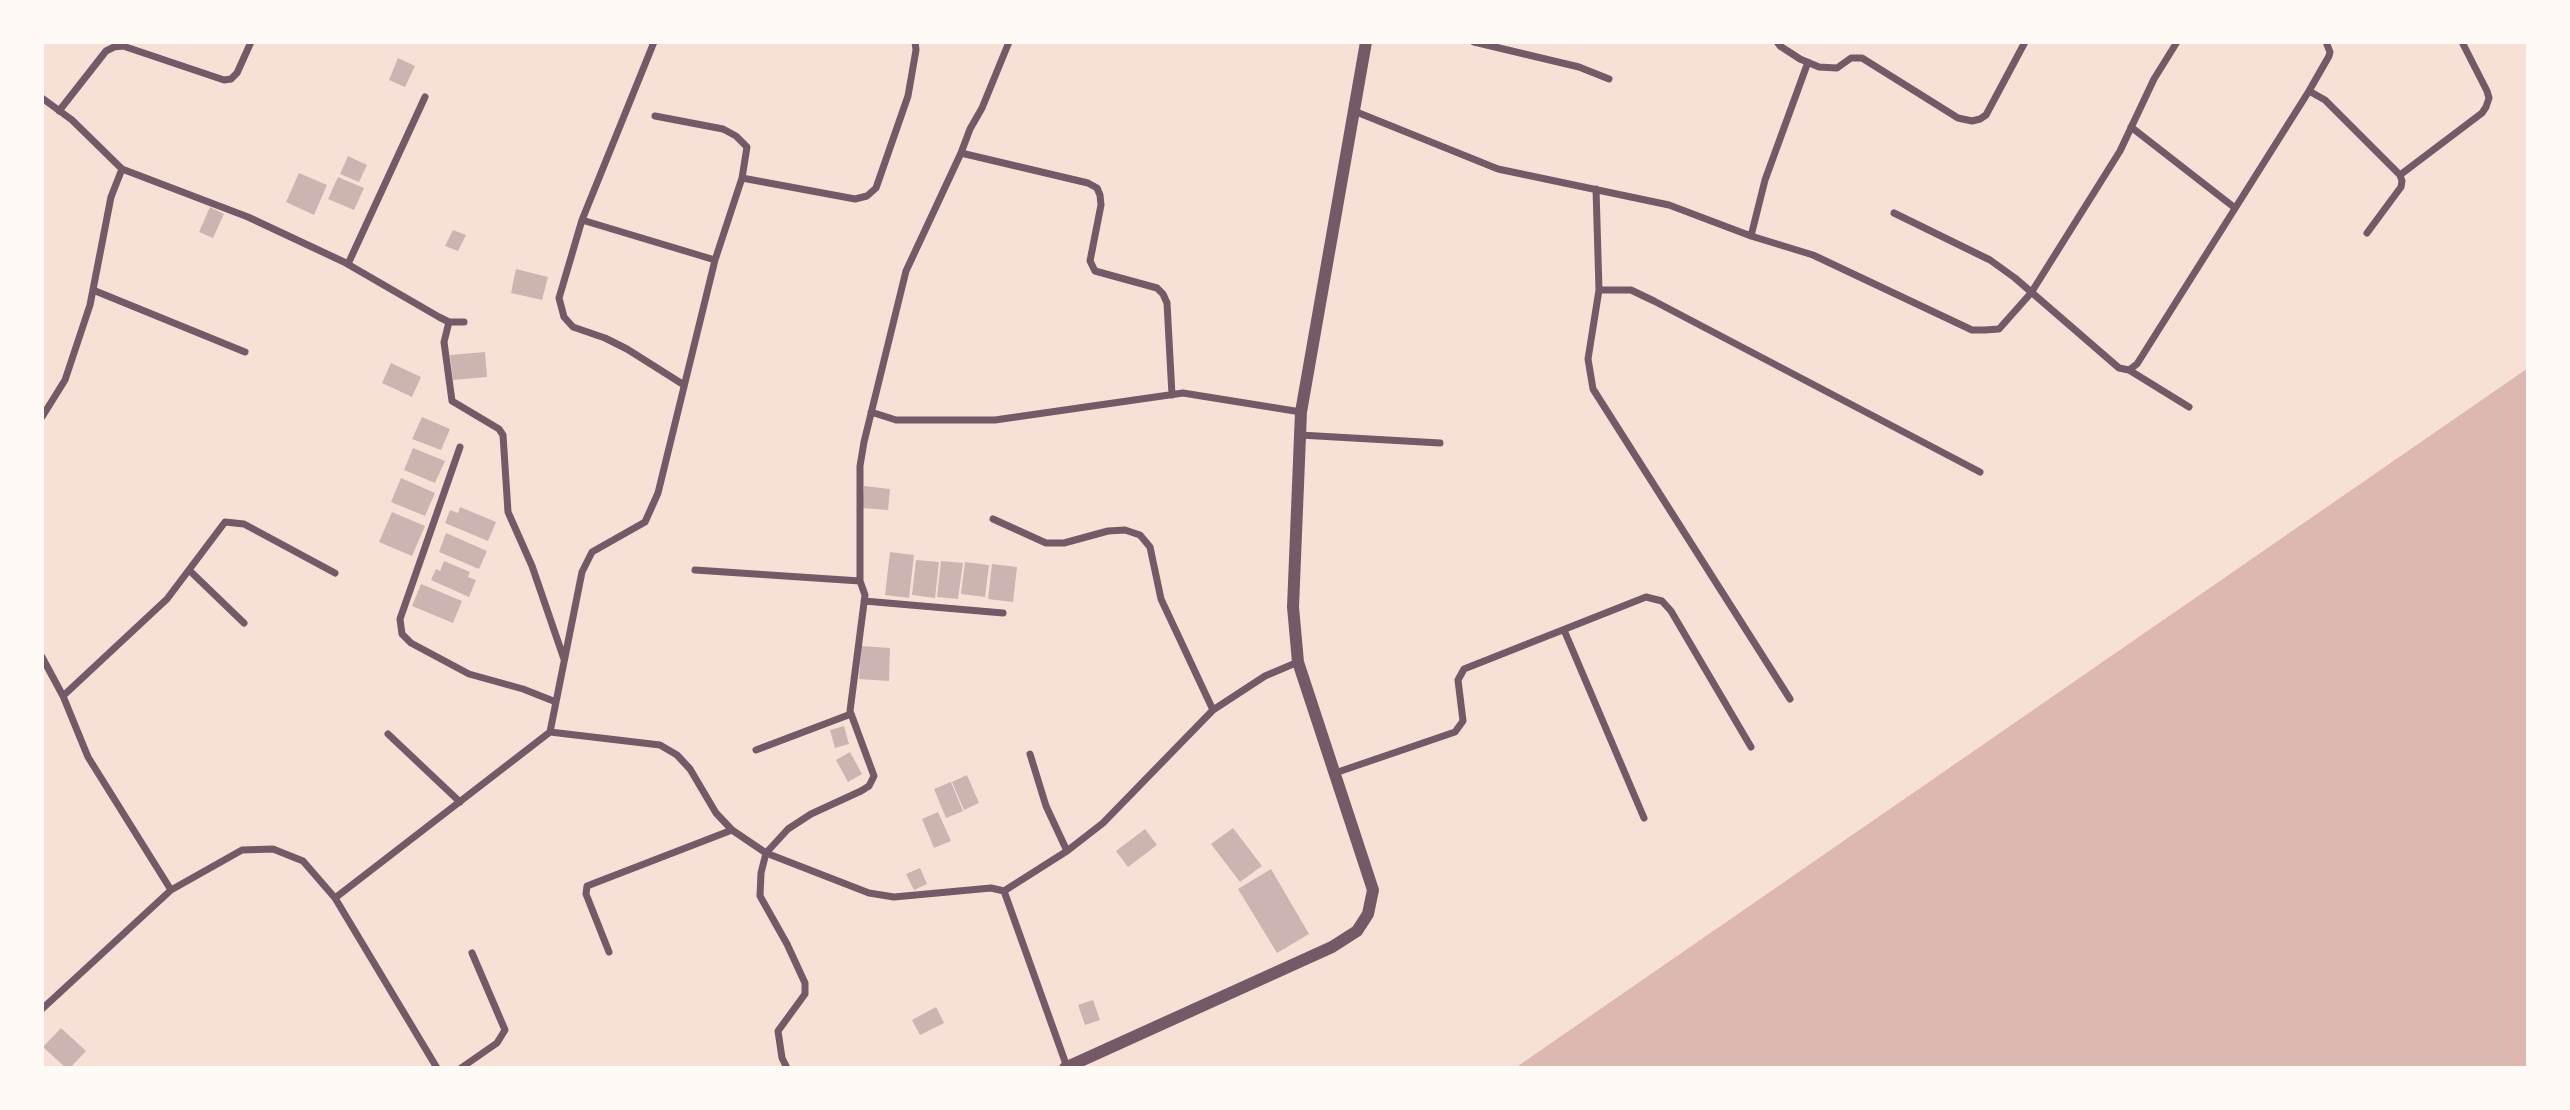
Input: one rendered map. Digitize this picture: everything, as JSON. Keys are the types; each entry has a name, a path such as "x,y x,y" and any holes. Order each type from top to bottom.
{"street":[{"path":"59,111 106,51 114,47 123,46 223,80 231,79 237,73 251,42"},
{"path":"654,42 582,220 559,298 564,317 573,327 616,344 684,386"},
{"path":"743,178 855,199 867,196 876,188 908,96 915,42"},
{"path":"788,1068 782,1058 778,1031 805,994 805,983 760,896 759,884 766,853 788,830 811,814 861,791 872,782 874,776 851,714 865,595 860,581 860,466 906,271 1009,42"},
{"path":"1004,891 1066,1068 1332,947 1357,931 1368,914 1373,890 1298,662 1293,607 1301,412 1366,42"},
{"path":"1474,42 1579,67 1609,79"},
{"path":"1777,42 1819,67 1837,68 1851,58 1862,58 1958,118 1972,121 1986,115 2025,42"},
{"path":"1353,111 1498,169 1669,205 1751,236 1813,255 1972,330 1999,328 2031,293 2120,151 2154,79 2177,42"},
{"path":"2129,370 2137,365 2309,91 2329,56 2326,42"},
{"path":"2400,176 2482,113 2486,107 2487,91 2462,42"},
{"path":"1751,236 1765,180 1808,62"},
{"path":"2309,91 2325,100 2400,176 2401,187 2367,233"},
{"path":"42,97 122,169 248,217 348,264 449,322 464,322"},
{"path":"348,264 425,97"},
{"path":"335,898 550,732 582,572 592,552 645,522 658,493 715,260 743,178 747,147 736,136 723,129 655,116"},
{"path":"2131,127 2235,208"},
{"path":"961,153 1088,183 1097,188 1101,205 1090,261 1092,267 1095,271 1157,288 1163,294 1167,303 1172,395"},
{"path":"42,417 65,380 93,290 111,197 122,169"},
{"path":"1596,189 1599,290 1588,359 1594,389 1790,699"},
{"path":"1894,213 1990,260 2015,278 2119,368 2129,370 2189,407"},
{"path":"582,220 715,260"},
{"path":"93,290 245,352"},
{"path":"1599,290 1632,290 1980,472"},
{"path":"449,322 444,342 452,401 499,429 503,435 510,520 532,566 564,660"},
{"path":"871,412 896,420 995,420 1183,393 1301,412"},
{"path":"1300,435 1440,443"},
{"path":"460,447 400,619 402,634 411,643 468,674 556,702"},
{"path":"993,519 1046,543 1064,543 1108,531 1125,530 1140,535 1150,547 1161,599 1213,710"},
{"path":"62,696 167,599 225,522 244,524 335,573"},
{"path":"189,570 244,623"},
{"path":"695,570 860,581"},
{"path":"1335,773 1455,732 1462,726 1463,721 1458,680 1464,669 1646,597 1662,601 1671,611 1751,747"},
{"path":"864,601 1003,613"},
{"path":"1564,630 1644,817"},
{"path":"42,657 88,757 171,890"},
{"path":"1004,891 1067,850 1103,822 1213,710 1265,676 1298,662"},
{"path":"756,750 851,714"},
{"path":"550,732 660,745 677,755 690,769 716,813 732,830 766,853 869,893 894,897 991,887 1004,891"},
{"path":"388,734 460,802"},
{"path":"1030,754 1046,806 1067,850"},
{"path":"609,952 586,894 587,886 732,830"},
{"path":"42,1009 171,890 242,850 273,849 303,861 335,898 437,1068"},
{"path":"461,1068 498,1043 505,1030 472,953"}],"shaded area":[{"path":"2528,368 2528,1068 1515,1068"}],"building":[{"path":"398,58 415,66 405,87 389,80"},
{"path":"348,156 367,165 359,182 340,174"},
{"path":"299,173 327,185 314,215 286,202"},
{"path":"338,177 364,188 354,210 328,199"},
{"path":"210,207 224,214 213,238 199,232"},
{"path":"453,230 466,235 458,251 445,246"},
{"path":"516,269 548,277 542,300 511,293"},
{"path":"485,352 487,377 453,380 450,355"},
{"path":"391,363 421,377 412,397 382,383"},
{"path":"422,417 450,429 441,450 412,439"},
{"path":"413,448 445,461 435,483 404,470"},
{"path":"401,478 435,493 425,516 391,502"},
{"path":"864,486 890,489 888,510 862,508"},
{"path":"460,507 496,522 488,541 445,523 450,510 458,513"},
{"path":"392,512 425,526 412,556 379,542"},
{"path":"446,533 487,551 479,569 439,552"},
{"path":"890,552 914,555 909,598 885,595"},
{"path":"916,560 939,562 935,598 912,595"},
{"path":"444,561 470,572 468,577 476,580 469,597 431,580 436,569 440,571"},
{"path":"941,561 963,563 958,599 937,597"},
{"path":"965,562 989,565 985,597 961,594"},
{"path":"992,564 1017,567 1013,602 988,599"},
{"path":"421,584 462,601 453,623 412,606"},
{"path":"861,646 890,648 889,681 859,679"},
{"path":"844,726 849,744 835,748 830,730"},
{"path":"850,752 862,774 848,782 836,760"},
{"path":"967,775 979,803 964,810 952,782"},
{"path":"951,782 963,811 946,818 934,789"},
{"path":"938,812 951,841 934,848 922,819"},
{"path":"1233,828 1262,866 1240,882 1211,844"},
{"path":"1145,829 1157,845 1128,867 1116,851"},
{"path":"920,868 927,884 914,890 906,874"},
{"path":"1271,869 1309,934 1277,953 1238,889"},
{"path":"1093,1000 1100,1020 1085,1025 1078,1005"},
{"path":"936,1007 944,1023 920,1035 912,1020"},
{"path":"61,1028 86,1051 70,1068 66,1068 43,1047"}]}
